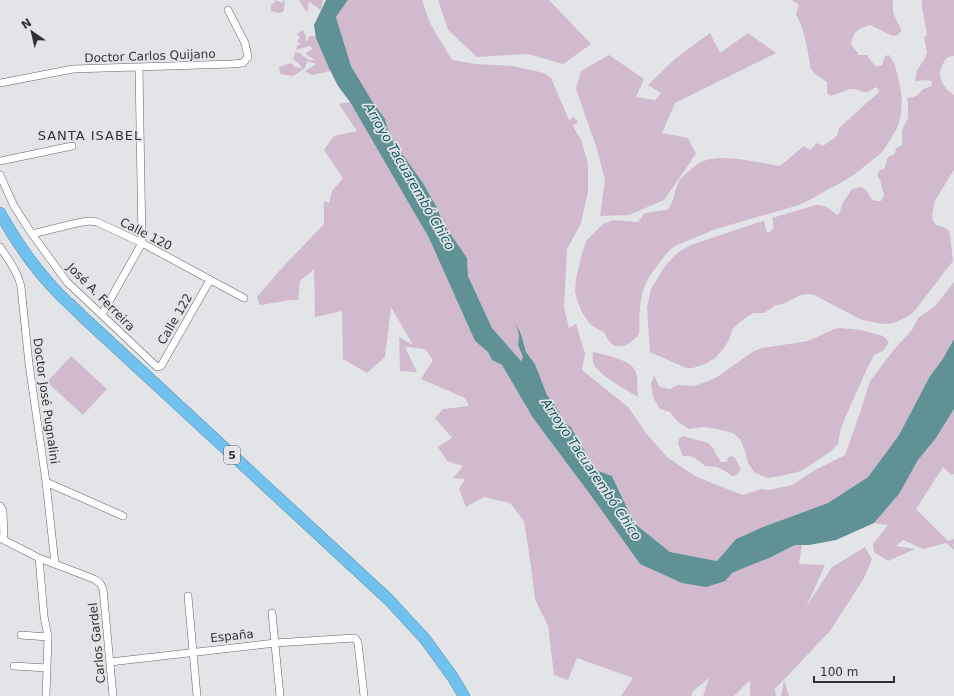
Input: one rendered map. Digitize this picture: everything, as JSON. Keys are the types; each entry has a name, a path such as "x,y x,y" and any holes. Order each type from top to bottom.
{"highway":[{"name":"5","path":"0,213 23,250 58,293 388,600 414,626 435,652 464,696"}],"street":[{"name":"Doctor Carlos Quijano","path":"0,83 73,69 139,68 243,63 248,57 245,43 228,10"},
{"path":"102,314 142,243 139,68"},
{"path":"0,161 72,146"},
{"name":"José A. Ferreira","path":"0,175 14,206 32,234 67,282 157,367"},
{"name":"Calle 120","path":"32,234 89,221 97,222 142,243 244,298"},
{"name":"Doctor José Pugnalini","path":"0,247 20,281 55,564"},
{"name":"Calle 122","path":"157,367 161,366 210,280"},
{"path":"46,482 123,516"},
{"path":"0,506 3,511 2,539 39,558 55,564"},
{"path":"39,558 44,616 48,637 46,696"},
{"name":"Carlos Gardel","path":"55,564 94,579 100,583 103,589 113,696"},
{"path":"188,596 197,696"},
{"path":"272,613 280,696"},
{"path":"21,636 48,637"},
{"name":"España","path":"110,662 275,643 351,637 356,639 358,642 364,696"},
{"path":"14,666 47,668"}],"shaded area":[{"path":"275,0 283,3 284,0 285,4 283,12 279,13 271,11 271,5 275,2"},
{"path":"299,0 323,0 321,10 309,2 307,13"},
{"path":"348,0 422,0 430,23 452,60 476,64 513,66 544,73 551,78 569,120 574,117 578,122 573,126 581,140 588,163 588,192 581,223 567,249 564,307 569,328 576,324 585,354 582,370 628,407 646,433 667,457 695,476 743,495 761,489 769,490 792,485 815,470 845,455 870,381 896,347 912,330 918,318 935,306 954,282 954,339 942,360 930,376 899,435 868,477 828,503 763,527 736,539 717,561 670,552 634,523 612,476 596,470 570,426 561,424 560,413 547,395 535,364 526,352 521,334 516,327 519,336 518,345 523,357 521,361 492,328 468,276 467,258 443,223 437,208 423,183 390,137 385,119 372,101 351,66 336,17"},
{"path":"438,0 549,0 591,44 563,64 528,54 477,57 448,30"},
{"path":"792,0 893,0 893,13 902,31 893,36 870,25 855,33 851,44 859,55 867,55 877,67 882,65 885,56 889,55 895,65 902,101 898,126 881,153 855,174 813,198 799,205 716,229 675,246 652,272 646,283 641,301 639,333 635,339 624,346 613,345 604,332 590,324 582,312 575,292 576,279 582,253 587,240 603,224 613,220 638,222 644,214 667,210 672,203 680,179 696,165 709,159 729,158 780,166 804,146 810,150 817,143 823,146 837,136 839,128 879,92 876,87 868,92 850,89 831,96 827,93 827,82 815,74 811,69 802,27 796,14 799,5"},
{"path":"922,0 954,0 954,56 946,59 941,67 940,76 944,85 954,95 954,170 935,201 932,214 933,221 936,225 946,228 949,231 953,261 912,314 893,323 883,324 862,320 814,295 809,294 801,295 783,304 776,305 764,313 754,313 745,318 732,330 729,340 724,348 715,358 705,364 693,368 686,368 650,352 647,307 651,289 665,266 680,251 691,245 764,221 768,233 773,227 772,218 816,205 830,209 837,215 852,189 862,187 867,191 872,199 875,201 881,201 884,195 877,175 880,170 884,169 888,157 895,154 896,148 902,145 902,130 908,118 907,98 914,97 923,89 932,85 932,82 924,80 915,81 917,70 927,53 924,37 927,35"},
{"path":"303,30 306,36 305,42 309,36 316,36 331,71 312,75 305,71 316,64 307,61 305,68 293,76 280,74 279,67 291,63 295,67 302,68 293,59 295,52 309,60 316,60 308,56 306,53 313,49 310,46 296,50 297,46 301,44 297,42 300,37 297,34"},
{"path":"710,33 720,53 748,33 776,53 675,103 662,133 688,138 696,154 664,200 629,215 600,216 605,180 596,146 576,89 581,71 609,55 644,79 636,97 655,100 661,93 648,85 676,58"},
{"path":"350,102 429,238 475,341 488,352 492,360 502,365 533,418 640,564 725,581 746,558 773,556 795,545 802,545 799,564 825,565 806,607 832,567 865,547 872,559 864,578 830,631 775,689 776,696 750,696 750,680 734,696 703,696 709,678 693,691 691,696 621,696 633,678 577,658 568,680 554,675 548,626 535,599 524,521 510,503 484,497 466,507 459,489 465,479 453,478 463,466 447,461 438,447 452,438 435,418 443,409 469,406 465,398 421,379 433,360 425,349 405,347 417,372 400,371 399,337 413,345 391,307 385,357 367,373 343,359 342,311 315,317 314,269 300,281 298,300 260,305 257,297 281,269 324,224 324,201 329,203 332,191 343,178 324,150 334,136 357,131 339,104"},
{"path":"840,328 861,330 883,336 889,342 883,351 874,355 866,371 845,418 838,444 830,452 801,471 767,478 754,472 748,463 740,439 733,433 703,427 689,429 677,421 670,412 660,409 653,397 651,384 654,375 660,387 670,389 678,385 694,386 717,377 754,351 762,348 808,341 834,329"},
{"path":"593,352 617,358 629,364 633,368 637,374 638,397 606,377 595,367 593,362"},
{"path":"71,356 107,389 83,415 47,382"},
{"path":"954,409 954,474 951,475 943,467 916,509 948,541 954,539 954,544 952,545 954,546 954,550 946,543 923,549 903,540 896,546 915,549 888,561 874,552 873,544 888,525 874,523 899,494 918,460 936,438"},
{"path":"683,436 708,443 713,448 721,462 727,462 728,458 731,456 735,458 741,469 737,475 732,476 717,467 705,466 695,458 683,456 678,444 679,439"},
{"path":"784,680 789,696 781,696"}],"water":[{"path":"326,0 348,0 336,17 351,66 372,101 385,119 390,137 423,183 437,208 443,223 467,258 468,276 492,328 521,361 523,357 518,345 519,336 516,325 521,334 526,352 535,364 547,395 560,413 561,423 570,426 596,470 612,476 634,523 670,552 717,561 736,539 763,527 828,503 868,477 899,435 930,376 942,360 954,339 954,409 936,438 918,460 899,494 874,523 836,540 809,545 795,545 773,556 746,558 725,581 706,587 682,583 640,564 533,418 502,365 492,360 488,352 475,341 429,238 350,102 338,86 329,68 316,38 314,25"}],"waterway":[{"name":"Arroyo Tacuarembó Chico","path":"728,569 770,552"}],"district":[{"name":"SANTA ISABEL","path":"90,135"}]}
